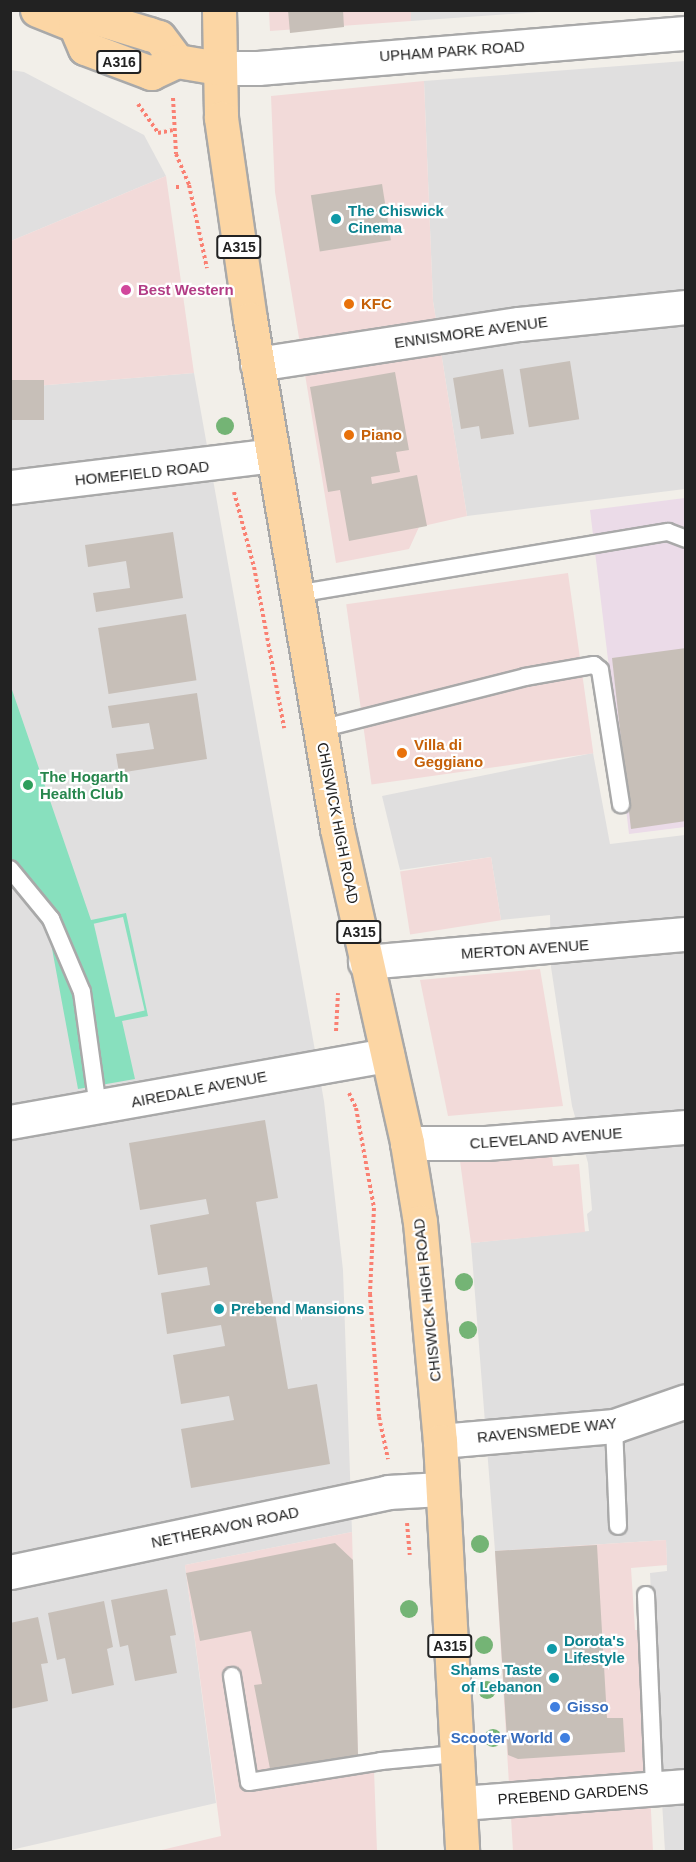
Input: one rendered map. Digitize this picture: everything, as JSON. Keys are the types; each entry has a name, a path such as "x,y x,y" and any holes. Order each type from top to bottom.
{"main road":[{"name":"A316","path":"37,10 75,25 85,48 138,69 176,76"},
{"name":"CHISWICK HIGH ROAD","path":"219,10 218,68 225,149 258,364 320,729 365,962 407,1143 427,1280 440,1441 462,1851"},
{"path":"176,76 218,68"}],"street":[{"name":"UPHAM PARK ROAD","path":"218,68 258,68 686,33"},
{"name":"ENNISMORE AVENUE","path":"258,364 519,324 686,307"},
{"name":"HOMEFIELD ROAD","path":"10,487 273,455"},
{"name":"MERTON AVENUE","path":"365,962 686,934"},
{"name":"AIREDALE AVENUE","path":"10,1122 387,1055"},
{"name":"CLEVELAND AVENUE","path":"407,1143 486,1143 686,1128"},
{"name":"RAVENSMEDE WAY","path":"440,1441 614,1426 686,1401"},
{"name":"NETHERAVON ROAD","path":"10,1572 388,1492 441,1489"},
{"name":"PREBEND GARDENS","path":"460,1803 670,1787"}],"lane":[{"path":"296,594 668,532 686,539"},
{"path":"320,729 525,677 594,665 602,678 621,804"},
{"path":"10,869 51,919 81,992 98,1108"},
{"path":"614,1426 618,1526"},
{"path":"646,1595 670,1787"},
{"path":"232,1676 249,1782 381,1761 456,1754"}],"path":[{"path":"176,76 173,130 207,270"},
{"path":"158,133 173,130"},
{"path":"231,483 246,528 286,737"},
{"path":"339,988 335,1045 356,1108 374,1208 372,1323 379,1417 389,1462"}],"shaded area":[{"path":"411,10 554,11 411,21"},
{"path":"269,11 411,11 411,21 270,31"},
{"path":"685,61 685,489 467,516 433,301 424,81"},
{"path":"11,70 24,72 144,135 166,176 11,241"},
{"path":"424,81 433,301 467,516 419,527 409,549 336,563 275,192 271,96"},
{"path":"166,176 194,373 11,388 11,241"},
{"path":"194,373 324,1101 343,1270 352,1532 185,1565 216,1803 11,1850 11,388"},
{"path":"685,498 685,827 629,834 590,510"},
{"path":"568,573 593,753 372,784 346,604"},
{"path":"593,753 610,844 685,835 685,1851 665,1851 650,1573 667,1571 666,1540 495,1551 471,1243 589,1231 587,1214 592,1210 588,1163 572,1106 551,967 550,915 501,920 491,857 400,870 382,796"},
{"path":"491,857 501,920 410,935 400,871"},
{"path":"123,917 145,1011 115,1017 94,924"},
{"path":"540,969 563,1106 448,1116 420,980"},
{"path":"552,1157 553,1166 579,1164 585,1232 471,1243 460,1161"},
{"path":"352,1532 359,1770 374,1770 377,1851 153,1852 221,1836 185,1565"},
{"path":"666,1540 667,1565 631,1568 635,1630 642,1630 653,1851 513,1851 495,1551"}],"green space":[{"name":"The Hogarth Health Club","path":"10,684 91,920 126,913 148,1016 122,1021 135,1079 78,1089 48,927 11,887"}],"building":[{"path":"288,10 343,10 344,27 290,33"},
{"path":"382,184 391,240 320,252 311,195"},
{"path":"570,361 579,419 529,427 520,369"},
{"path":"503,369 514,434 481,439 479,426 461,429 453,378"},
{"path":"395,372 409,450 396,452 400,472 371,477 372,484 417,475 427,526 349,541 340,490 328,492 310,387"},
{"path":"10,380 44,380 44,420 10,420"},
{"path":"173,532 183,598 96,612 93,593 130,588 126,561 88,567 85,545"},
{"path":"186,614 196,680 109,694 98,628"},
{"path":"686,648 686,821 631,829 612,658"},
{"path":"197,693 207,759 119,773 116,754 154,749 149,723 112,728 108,706"},
{"name":"Prebend Mansions","path":"265,1120 278,1198 256,1202 288,1389 317,1384 330,1464 191,1488 181,1429 234,1420 229,1396 181,1404 173,1355 225,1346 221,1325 167,1334 161,1293 210,1285 207,1267 158,1275 150,1225 209,1214 206,1199 140,1210 129,1143"},
{"path":"335,1543 353,1560 358,1755 271,1774 254,1685 262,1684 251,1631 200,1641 186,1573"},
{"path":"597,1545 607,1718 623,1718 625,1752 518,1759 508,1755 495,1551"},
{"path":"167,1589 176,1635 170,1636 177,1673 135,1681 128,1645 120,1647 111,1600"},
{"path":"104,1601 113,1647 107,1649 114,1685 72,1694 65,1658 57,1660 48,1613"},
{"path":"38,1617 48,1663 41,1664 48,1701 10,1709 10,1623"}],"place":[{"name":"The Chiswick Cinema","path":"336,219"},
{"name":"Best Western","path":"126,290"},
{"name":"KFC","path":"349,304"},
{"name":"Piano","path":"349,435"},
{"name":"Villa di Geggiano","path":"402,753"},
{"name":"The Hogarth Health Club","path":"28,785"},
{"name":"Prebend Mansions","path":"219,1309"},
{"name":"Dorota's Lifestyle","path":"552,1649"},
{"name":"Shams Taste of Lebanon","path":"554,1678"},
{"name":"Gisso","path":"555,1707"},
{"name":"Scooter World","path":"565,1738"}]}
